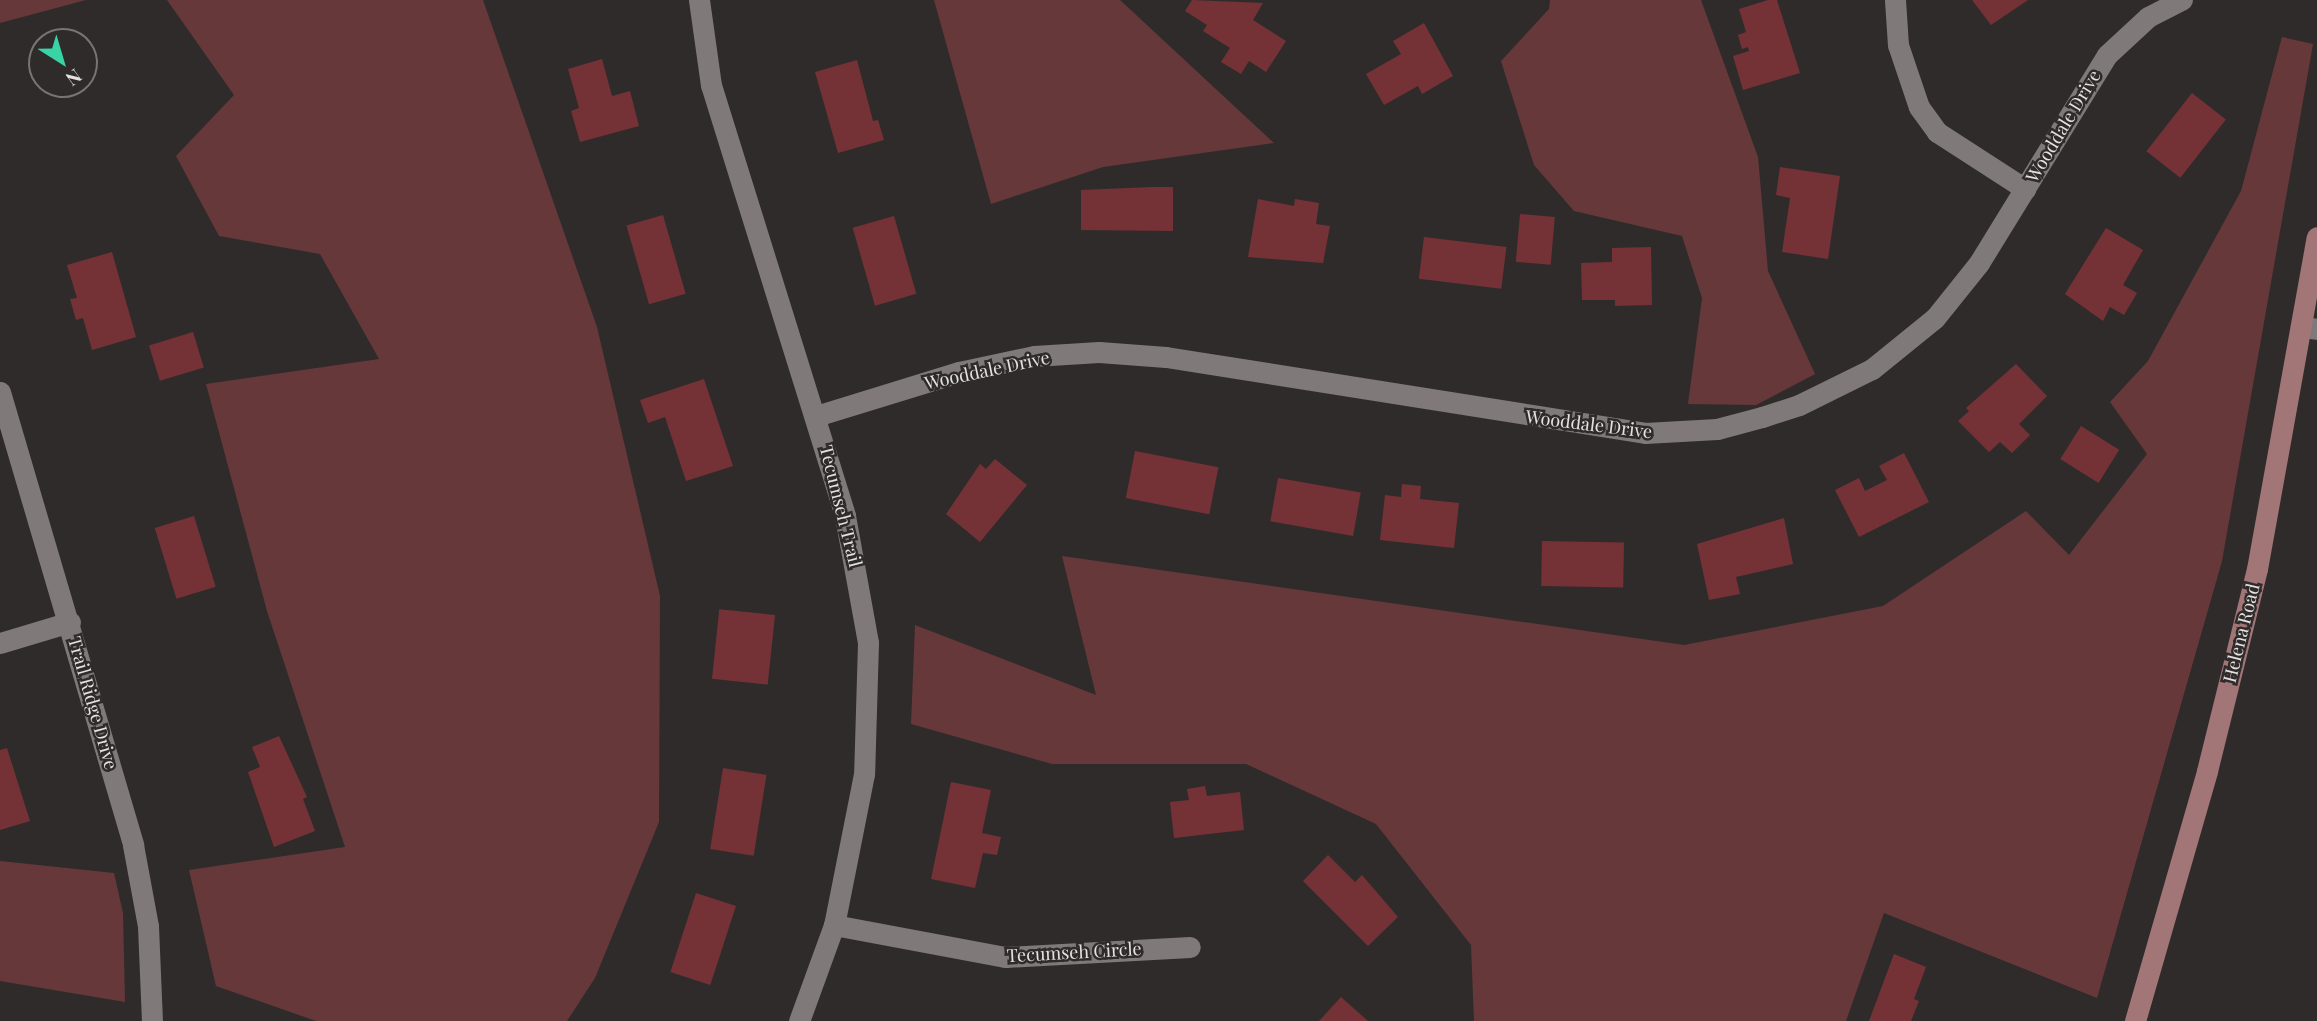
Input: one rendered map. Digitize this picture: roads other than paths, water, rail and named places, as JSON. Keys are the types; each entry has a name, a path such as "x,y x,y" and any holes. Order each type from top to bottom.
{"main road":[{"name":"Helena Road","path":"2135,1021 2207,771 2257,569 2310,328 2317,237"}],"street":[{"name":"Tecumseh Trail","path":"698,0 711,85 817,416 845,516 868,643 864,774 834,925 799,1021"},
{"path":"1895,0 1898,45 1919,107 1937,132 2025,189"},
{"name":"Wooddale Drive","path":"817,416 1009,361 1100,352 1166,357 1645,433 1717,429 1799,405 1872,369 1905,347 1958,292 2107,55 2148,17 2182,0"},
{"name":"Trail Ridge Drive","path":"0,392 70,621 143,889 152,1021"},
{"path":"0,643 70,621"},
{"name":"Tecumseh Circle","path":"834,925 1005,957 1190,947"}]}
